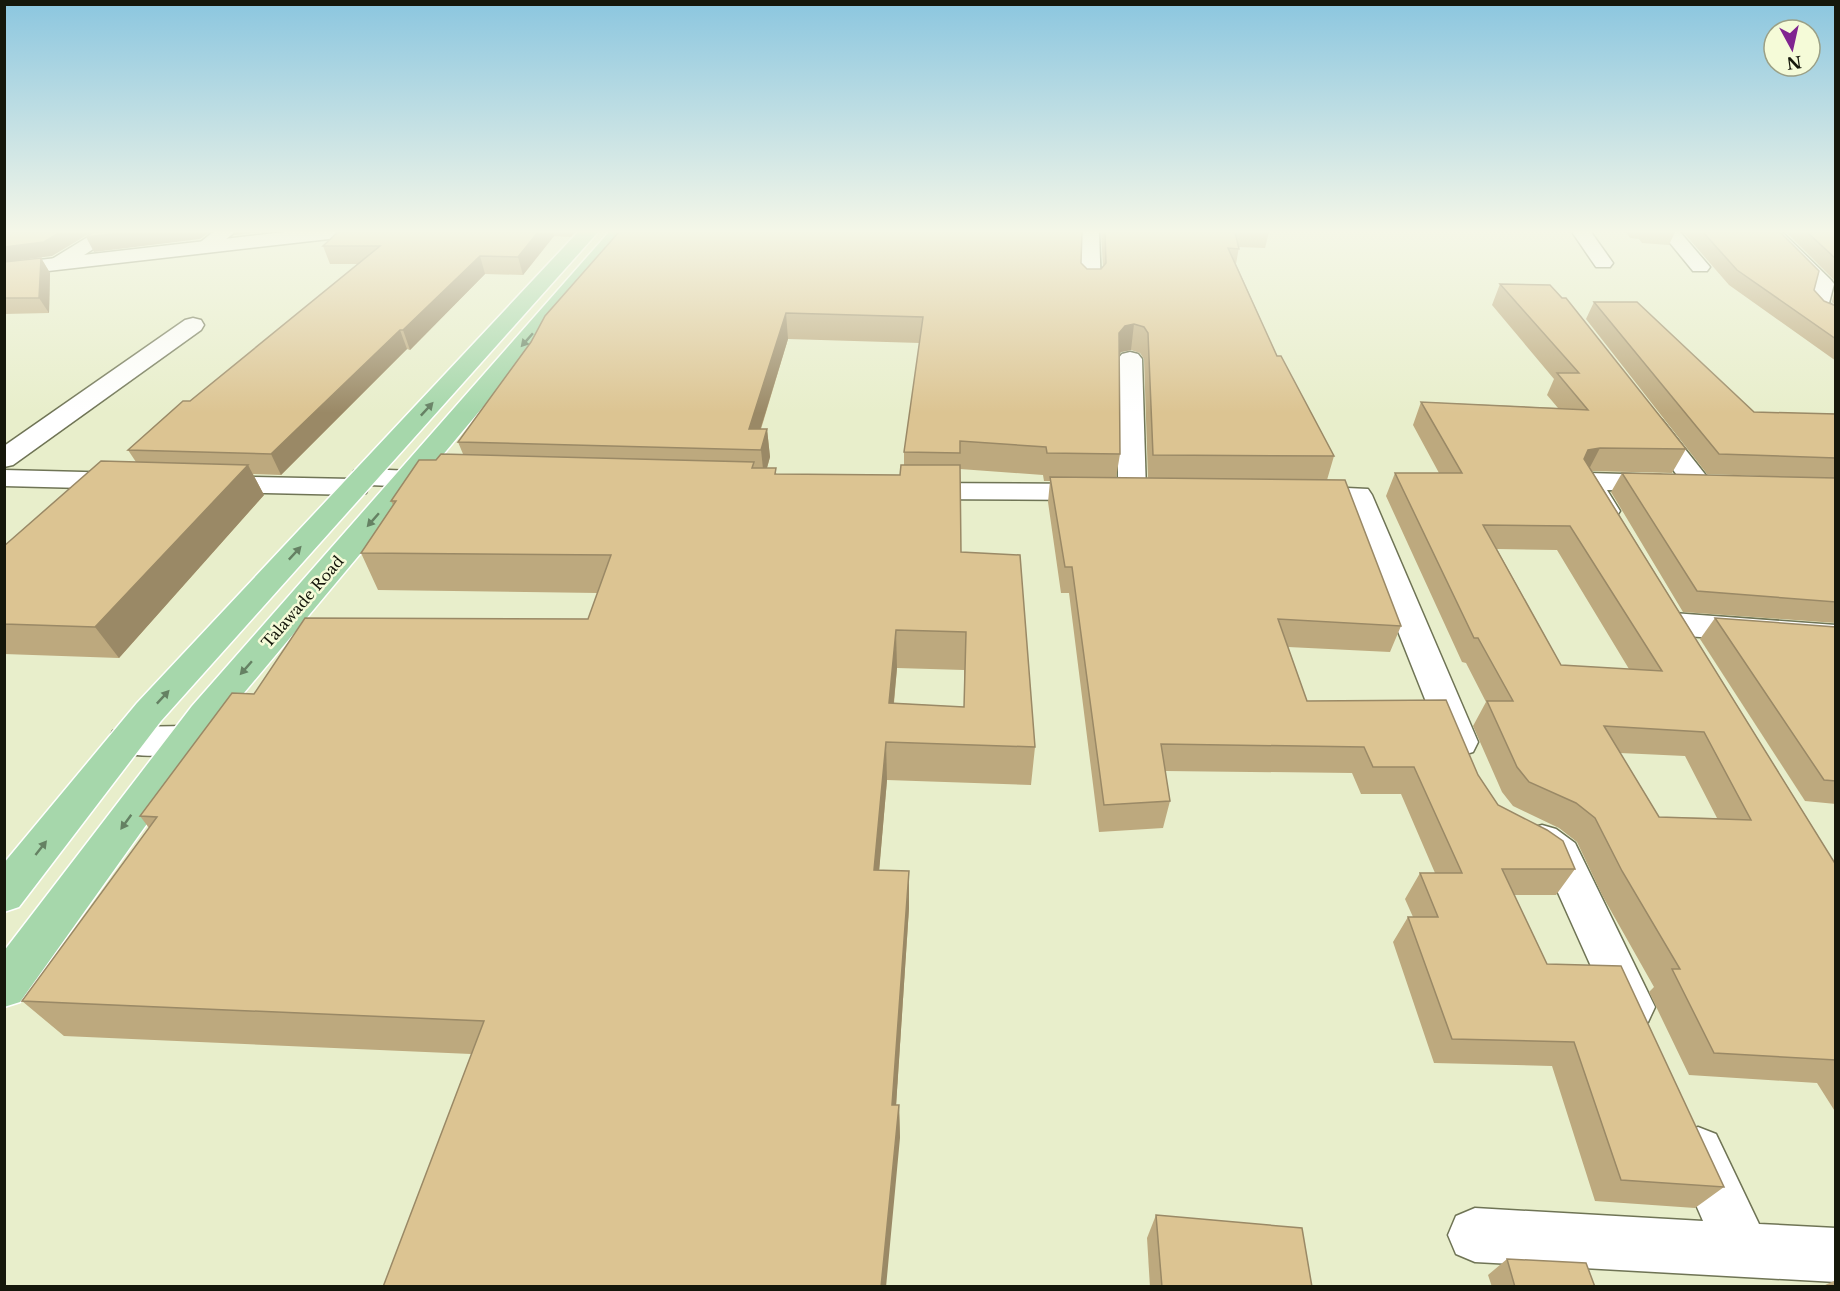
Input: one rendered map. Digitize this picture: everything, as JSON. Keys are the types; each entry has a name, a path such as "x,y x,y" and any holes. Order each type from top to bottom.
{"main road":[{"path":"4,894 149,712 534,292"},
{"name":"Talawade Road","path":"4,987 187,740 568,292"}],"street":[{"path":"1822,292 1818,305 1836,318"},
{"path":"4,459 193,325"},
{"path":"887,491 1144,492 1130,359"},
{"path":"1636,402 1698,484"},
{"path":"4,478 146,482"},
{"path":"193,483 467,481"},
{"path":"1618,532 1588,481 1732,485"},
{"path":"1275,493 1358,495 1471,768"},
{"path":"1692,654 1666,613 1836,636"},
{"path":"126,741 187,740"},
{"path":"1507,824 1544,842 1561,855 1650,1046"},
{"path":"1679,1111 1743,1250"},
{"path":"1475,1235 1836,1255"}],"building":[{"path":"4,292 39,292 39,298 4,298"},
{"path":"323,292 442,292 271,454 128,450 183,401 190,401"},
{"path":"566,292 1248,292 1277,356 1281,356 1334,456 1153,455 1148,333 1144,327 1134,324 1125,326 1119,333 1120,454 1047,453 1046,447 960,441 960,453 904,452 923,317 786,313 749,429 767,429 761,450 458,442 531,342 545,316"},
{"path":"1507,292 1557,292 1562,298 1566,298 1686,449 1600,448 1588,450 1584,459 1836,865 1836,1060 1714,1053 1672,969 1680,969 1622,871 1595,818 1576,803 1529,782 1517,767 1487,701 1513,701 1478,638 1474,638 1395,473 1462,473 1421,402 1588,410 1557,373 1579,373","holes":["1483,525 1570,526 1662,671 1561,665","1604,726 1704,732 1751,820 1659,817"]},
{"path":"1769,292 1816,292 1824,301 1836,306 1836,339"},
{"path":"1594,302 1637,302 1754,412 1836,414 1836,458 1719,454"},
{"path":"441,454 754,462 752,468 776,468 775,474 900,475 901,465 960,465 961,552 1020,555 1035,747 886,742 874,870 909,871 892,1105 899,1105 881,1287 383,1287 484,1021 22,1001 157,817 140,816 232,693 254,694 305,618 588,619 611,555 361,553 396,501 391,501 419,460 436,460","holes":["896,630 966,632 964,707 889,703"]},
{"path":"101,461 248,465 95,627 4,624 4,546"},
{"path":"1622,473 1836,478 1836,602 1697,591"},
{"path":"1050,477 1345,480 1401,626 1278,619 1307,701 1446,700 1478,775 1498,805 1547,830 1563,841 1575,869 1502,869 1547,964 1621,966 1724,1187 1621,1180 1574,1042 1452,1039 1408,917 1438,917 1420,873 1462,873 1414,767 1373,767 1364,747 1161,744 1170,801 1104,805 1072,567 1065,567"},
{"path":"1715,618 1836,627 1836,781 1824,780"},
{"path":"1156,1215 1302,1228 1312,1287 1162,1287"},
{"path":"1507,1259 1586,1263 1595,1287 1515,1287"}]}
